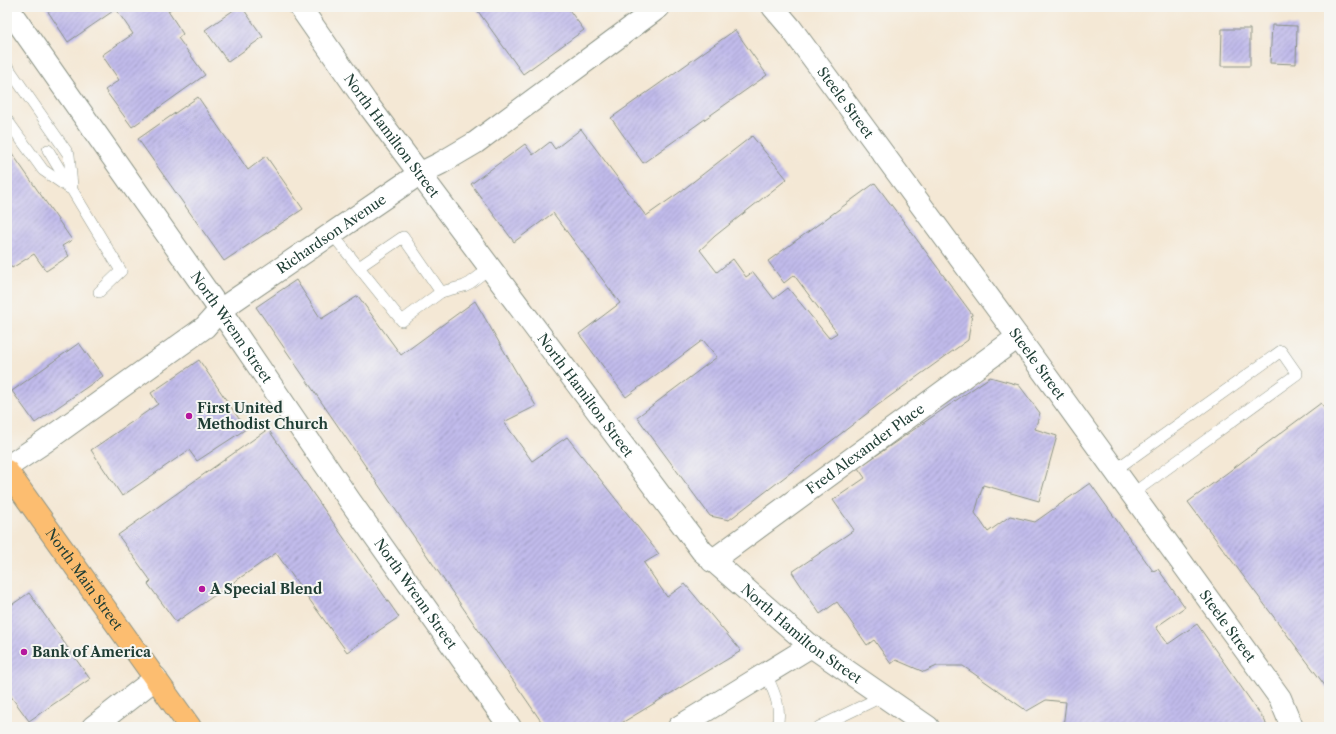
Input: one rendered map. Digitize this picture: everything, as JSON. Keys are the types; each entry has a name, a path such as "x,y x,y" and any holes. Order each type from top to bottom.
{"main road":[{"name":"North Main Street","path":"7,471 190,727"}],"street":[{"name":"North Wrenn Street","path":"7,7 220,310 350,501 510,727"},
{"name":"North Hamilton Street","path":"300,7 366,102 419,174 702,551 811,646 928,727"},
{"name":"Richardson Avenue","path":"7,467 205,327 220,310 419,174 441,163 474,143 659,7"},
{"name":"Steele Street","path":"773,7 798,38 1018,337 1280,698 1292,727"},
{"name":"Fred Alexander Place","path":"712,560 1018,337"},
{"path":"679,727 811,646"},
{"path":"93,727 156,678"}],"lane":[{"path":"9,69 69,155 73,191"},
{"path":"7,120 43,170 73,191"},
{"path":"48,150 121,271 99,292"},
{"path":"332,234 402,321 441,292 464,286 490,268"},
{"path":"359,267 403,237 441,292"},
{"path":"1115,470 1282,351 1297,374 1132,494"},
{"path":"766,674 776,698 779,718 777,727"},
{"path":"819,727 883,696"}],"building":[{"path":"45,7 174,7 168,11 183,34 178,38 205,75 132,127 105,90 119,80 102,55 133,34 116,9 68,42"},
{"path":"238,7 242,7 263,37 228,62 205,30"},
{"path":"475,7 567,7 584,30 523,74"},
{"path":"1272,25 1297,26 1296,64 1270,63"},
{"path":"1222,29 1250,29 1250,66 1221,66"},
{"path":"735,30 767,75 643,163 611,118"},
{"path":"198,97 248,170 266,156 303,209 224,261 138,139"},
{"path":"581,129 646,216 680,192 752,136 787,179 715,236 700,250 717,272 733,259 746,277 753,272 774,299 788,288 829,338 837,333 794,275 784,283 768,261 875,183 972,314 968,340 878,405 729,520 710,516 637,417 717,357 703,340 626,397 579,334 620,303 553,213 514,242 471,184 525,144 533,155 550,142 555,149"},
{"path":"7,146 72,240 62,246 69,256 46,271 34,254 12,268 7,261"},
{"path":"296,280 321,319 358,296 401,355 475,301 536,406 504,422 532,461 567,437 659,554 644,563 667,597 685,584 741,651 615,727 545,727 256,307"},
{"path":"79,343 103,376 35,423 12,391"},
{"name":"First United Methodist Church","path":"199,360 246,429 197,461 189,450 122,496 91,450 158,404 151,393"},
{"path":"990,377 1019,385 1040,413 1035,429 1057,436 1039,501 983,485 975,513 988,532 1010,516 1035,522 1090,483 1153,571 1158,569 1185,607 1156,627 1168,644 1197,624 1265,721 1267,727 1063,727 1066,702 1046,700 1027,711 963,666 937,666 924,672 896,660 891,664 874,640 867,645 837,602 820,614 792,572 854,530 833,500 865,478 858,468"},
{"path":"1321,403 1329,414 1329,691 1188,502"},
{"path":"268,429 399,617 347,652 276,553 176,622 148,584 151,581 118,535"},
{"path":"29,593 90,679 29,721 7,691 7,608"}],"place":[{"name":"First United Methodist Church","path":"189,416"},
{"name":"A Special Blend","path":"202,589"},
{"name":"Bank of America","path":"24,652"}]}
